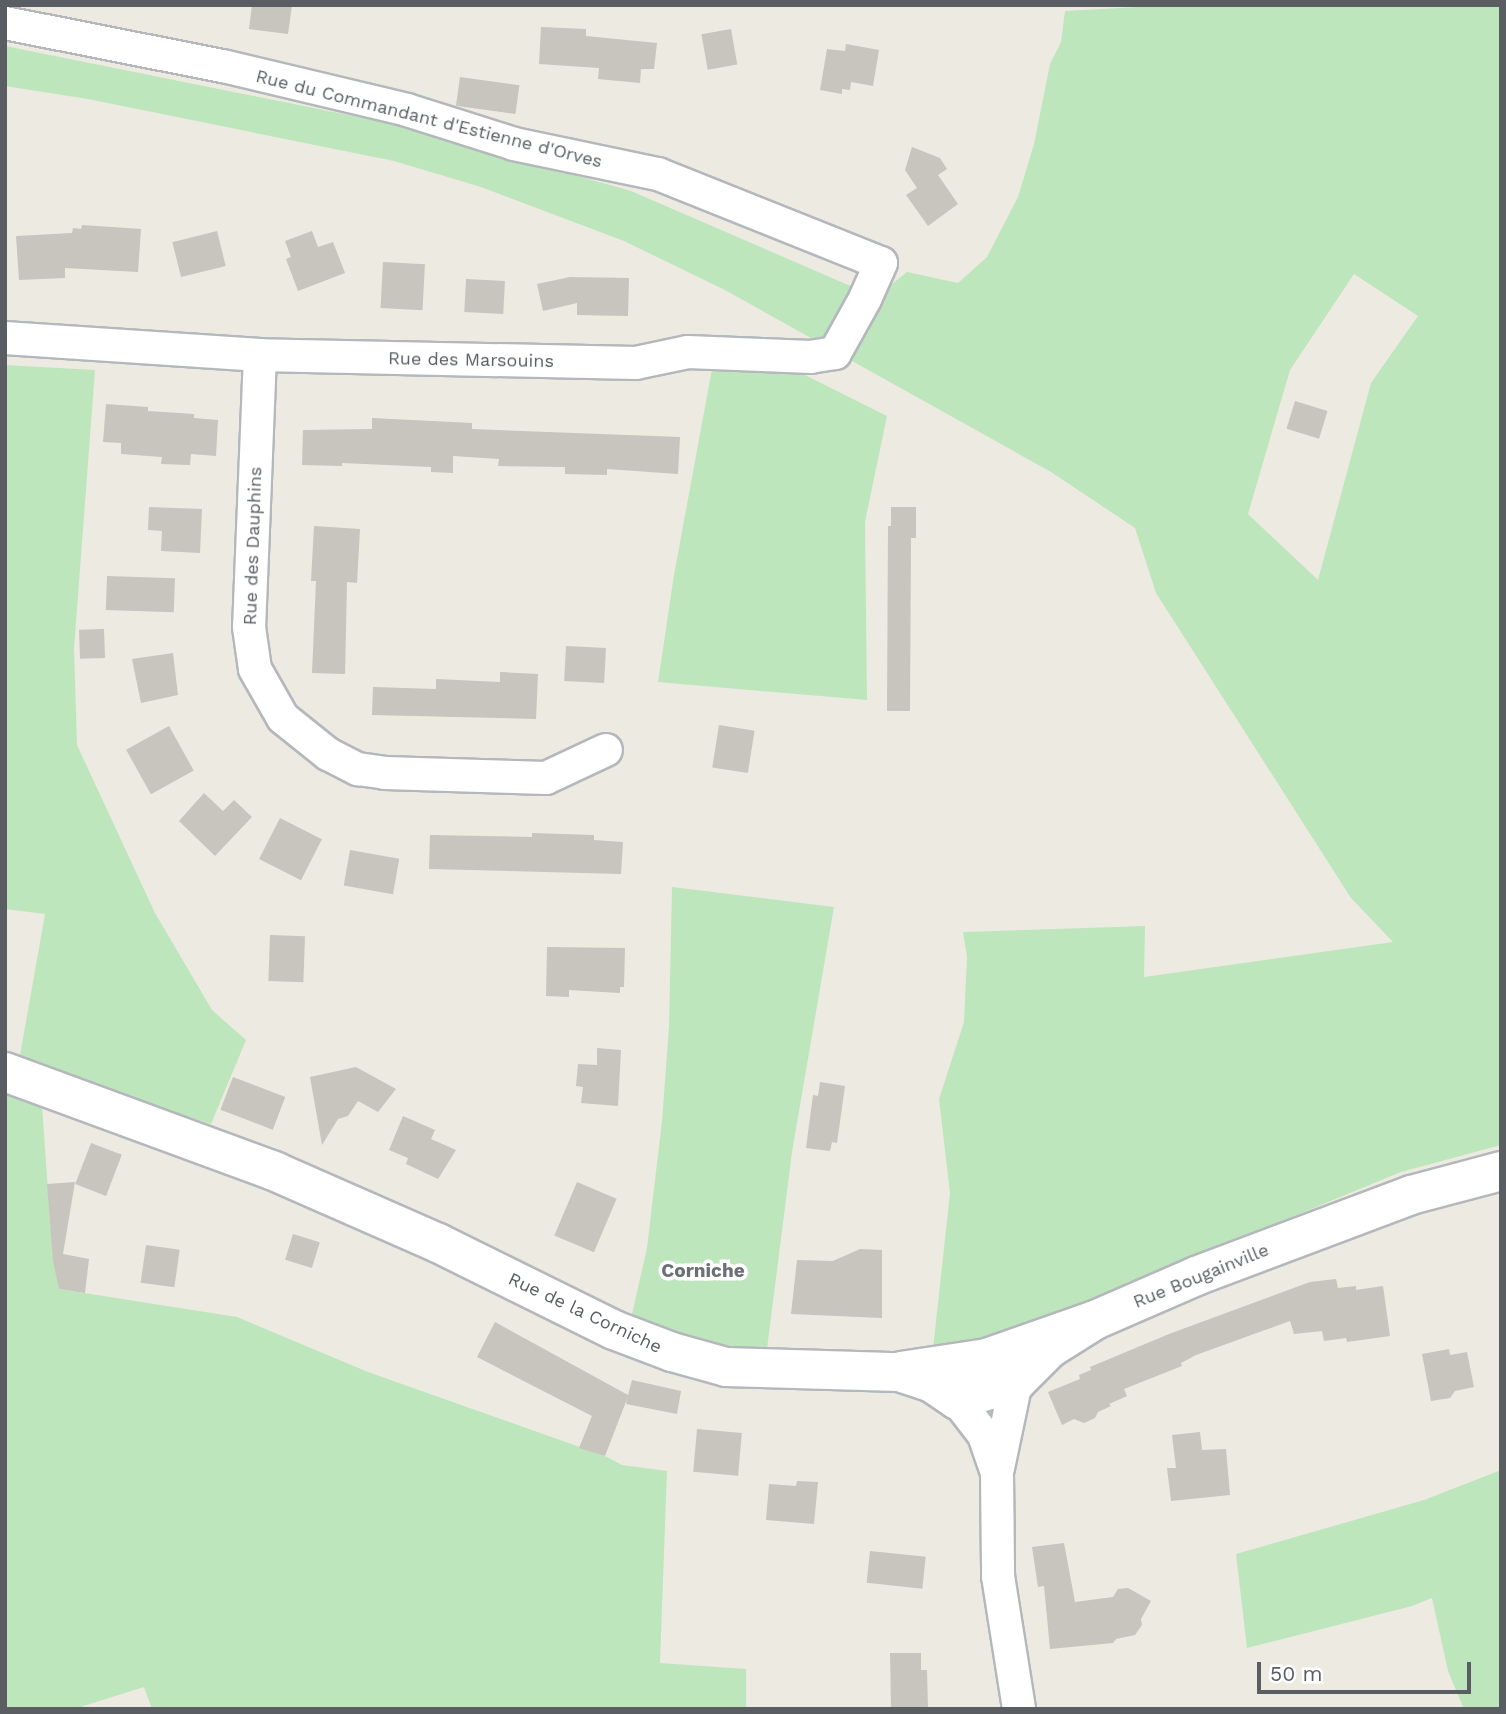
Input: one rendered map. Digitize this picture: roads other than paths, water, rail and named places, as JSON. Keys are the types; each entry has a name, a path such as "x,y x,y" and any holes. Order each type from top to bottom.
{"street":[{"name":"Rue du Commandant d'Estienne d'Orves","path":"5,23 223,66 407,110 514,144 658,174 881,263"},
{"name":"Rue des Marsouins","path":"5,338 260,355 636,363 688,352 811,357 835,353 865,299 881,263"},
{"name":"Rue des Dauphins","path":"260,355 249,627 255,669 283,718 328,754 358,769 385,773 546,778 606,750"},
{"name":"Rue de la Corniche","path":"5,1072 274,1171 438,1242 614,1330 671,1352 726,1367 899,1372 932,1383 957,1400 984,1435 997,1473 998,1576 1019,1709"},
{"name":"Rue Bougainville","path":"899,1372 1001,1370 1095,1320 1196,1276 1411,1195 1501,1171"},
{"path":"957,1400 1001,1370"},
{"path":"997,1473 1001,1370"}],"district":[{"name":"Corniche","path":"703,1271"}]}
